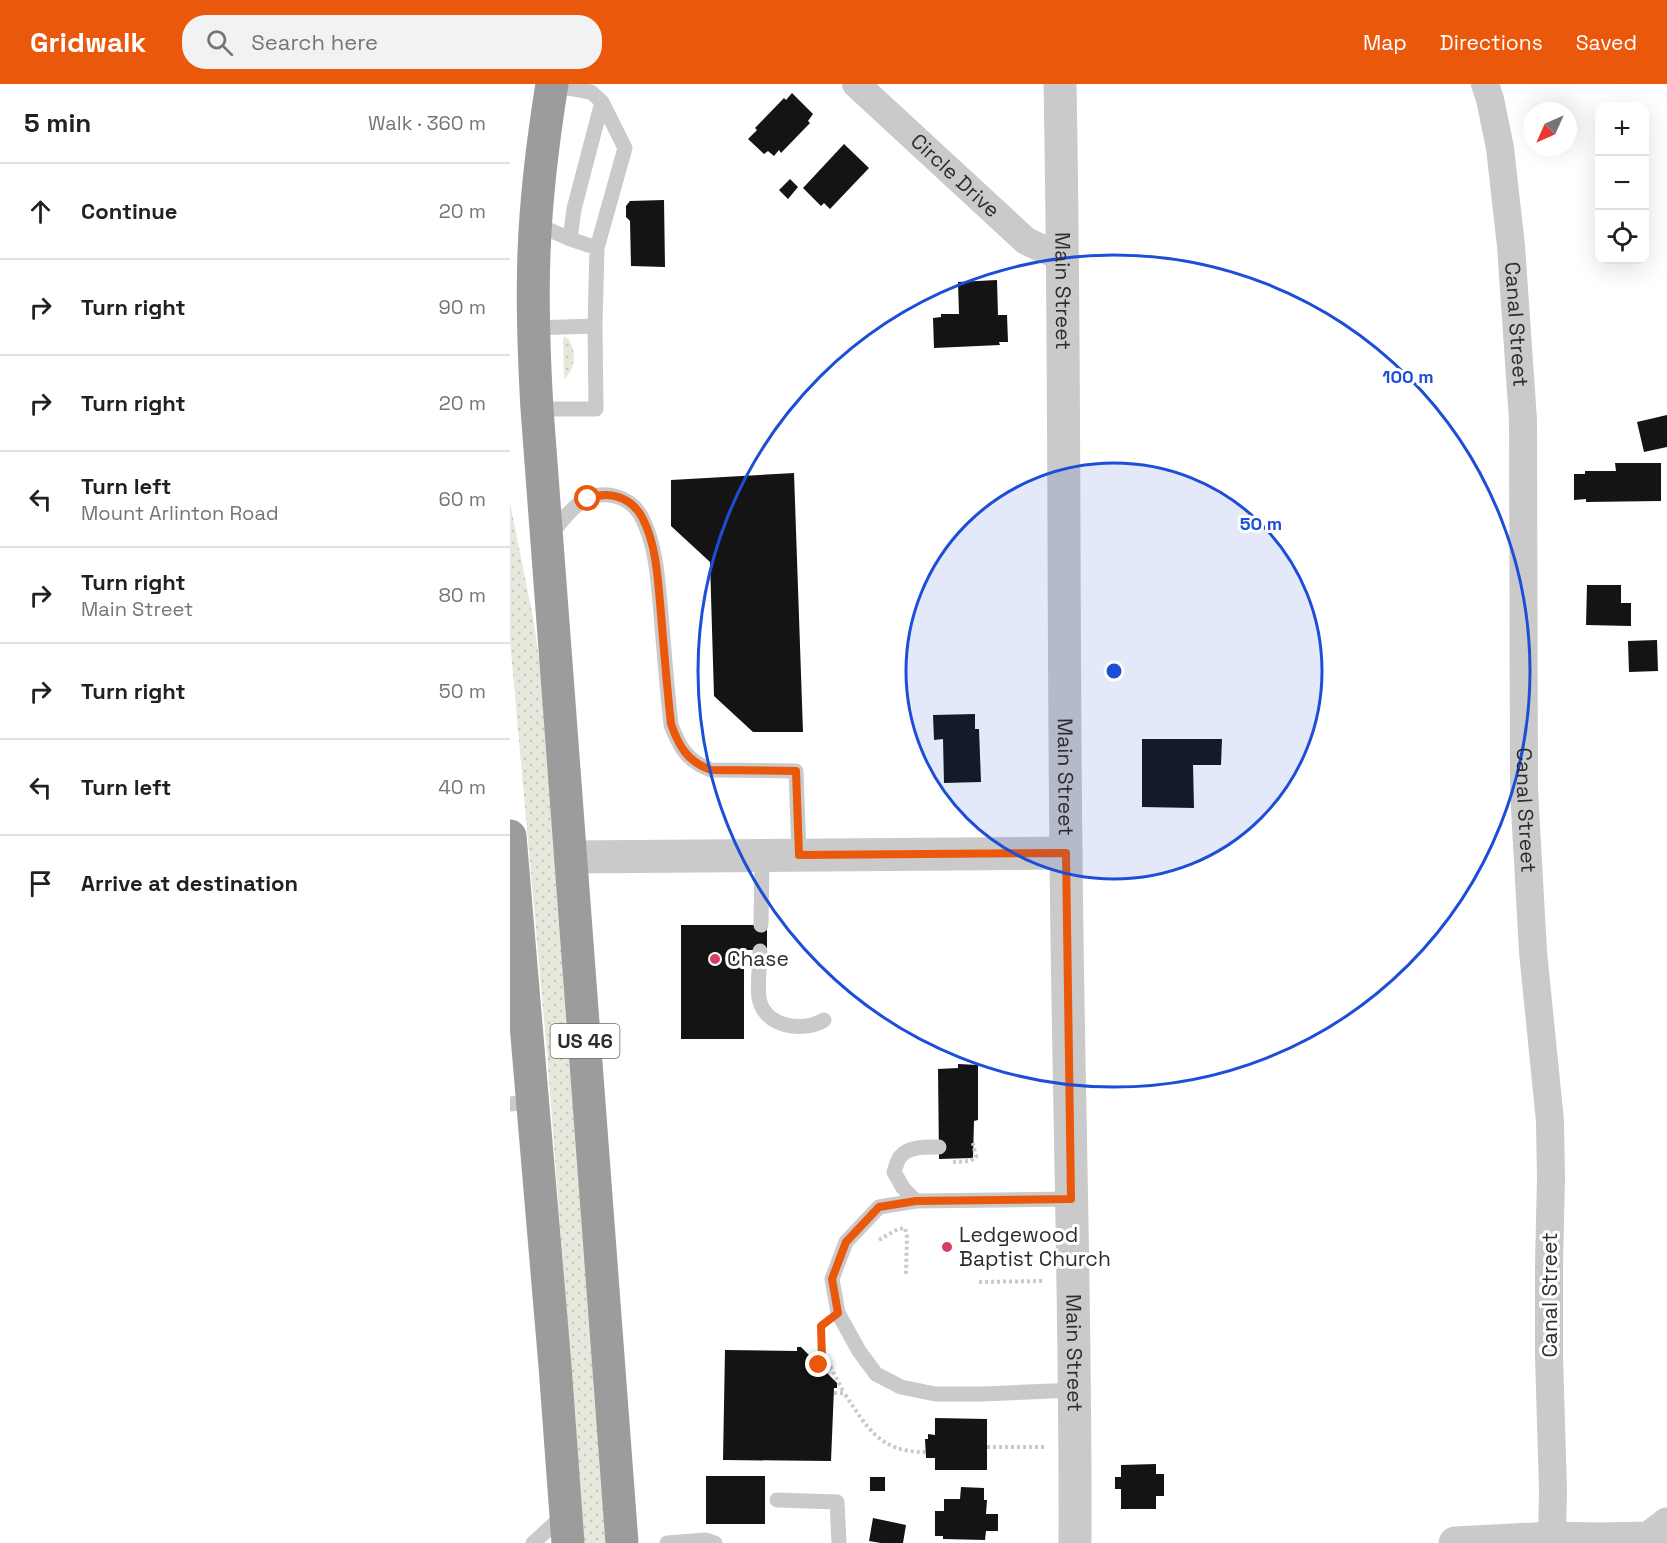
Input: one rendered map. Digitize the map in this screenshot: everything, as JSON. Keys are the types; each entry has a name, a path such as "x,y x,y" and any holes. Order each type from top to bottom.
{"highway":[{"name":"US 46","path":"552,84 542,151 536,224 533,328 546,539 622,1543"},
{"name":"US 46","path":"511,850 521,1103 567,1528"}],"street":[{"name":"Circle Drive","path":"856,84 1026,241 1050,252 1063,252"},
{"name":"Main Street","path":"1060,84 1066,853 1075,1390 1075,1543"},
{"name":"Canal Street","path":"1485,84 1500,148 1511,246 1523,420 1524,790 1533,952 1550,1120 1551,1178 1548,1264 1552,1538"},
{"path":"571,857 1066,853"},
{"path":"1455,1543 1660,1535"}],"lane":[{"path":"537,409 596,409 597,248 625,148 602,102 591,92 552,84"},
{"path":"570,239 574,209 602,102"},
{"path":"536,224 597,248"},
{"path":"533,328 595,326"},
{"path":"546,539 573,508 595,496 615,496 629,502 642,517 656,566 671,724 677,742 687,756 700,766 711,770 796,771 799,855"},
{"path":"761,925 762,856"},
{"path":"760,951 759,998 768,1015 780,1023 793,1026 815,1025 824,1020"},
{"path":"921,1201 903,1188 894,1172 899,1158 905,1152 920,1147 939,1147"},
{"path":"1071,1199 921,1201 879,1207 846,1242 832,1279 838,1313 860,1351 876,1374 901,1387 934,1394 1075,1390"},
{"path":"777,1500 837,1502 839,1543"},
{"path":"533,1543 567,1528"},
{"path":"667,1543 706,1540 715,1543"}],"path":[{"path":"951,1162 970,1161 976,1157 973,1143"},
{"path":"878,1240 898,1229 905,1228 907,1237 906,1274"},
{"path":"980,1282 1073,1281"},
{"path":"819,1365 822,1358 821,1326 838,1313"},
{"path":"822,1358 830,1366 844,1394 868,1428 879,1438 901,1450 926,1452"},
{"path":"834,1393 844,1394"},
{"path":"987,1447 1075,1447"}],"shaded area":[{"path":"565,336 572,346 574,358 571,369 564,379 563,339"},
{"path":"510,503 533,617 540,665 606,1543 584,1543 547,1053 510,640"}],"building":[{"path":"792,93 813,114 808,121 810,123 781,153 779,150 774,156 768,151 764,154 748,139 757,130 755,128 784,98 786,100"},
{"path":"844,144 869,168 830,209 824,203 821,206 803,188"},
{"path":"790,179 798,187 788,199 779,190"},
{"path":"664,200 665,267 631,266 630,221 626,217 626,206 630,201"},
{"path":"997,280 998,315 1007,315 1008,342 999,342 1000,345 934,348 933,318 941,317 941,314 959,314 958,282"},
{"path":"1667,415 1667,447 1644,452 1637,422"},
{"path":"1615,463 1661,463 1661,501 1586,502 1586,499 1574,500 1574,474 1585,474 1585,471 1616,471"},
{"path":"794,473 803,732 753,732 714,696 710,562 671,526 671,480"},
{"path":"1587,585 1621,585 1621,603 1631,603 1631,626 1586,625"},
{"path":"1657,640 1658,671 1629,672 1628,641"},
{"path":"975,714 975,729 979,729 981,782 944,783 943,739 934,740 933,715"},
{"path":"1142,739 1222,739 1221,765 1193,765 1194,808 1142,807"},
{"path":"681,925 767,925 767,950 744,950 744,1039 681,1039"},
{"path":"958,1064 978,1065 978,1120 974,1121 973,1158 939,1159 938,1069 958,1068"},
{"path":"797,1347 801,1347 837,1383 837,1388 834,1388 831,1461 723,1460 725,1350 797,1351"},
{"path":"935,1418 987,1419 987,1470 935,1470 935,1458 926,1458 925,1439 928,1439 928,1434 935,1435"},
{"path":"1156,1464 1156,1474 1164,1474 1164,1496 1156,1496 1156,1509 1121,1509 1121,1489 1115,1489 1115,1477 1121,1477 1121,1465"},
{"path":"706,1476 765,1476 765,1524 706,1524"},
{"path":"870,1477 885,1477 885,1491 870,1491"},
{"path":"961,1487 984,1488 984,1500 987,1500 986,1514 998,1514 998,1531 986,1531 985,1540 943,1539 943,1536 935,1536 935,1511 944,1511 944,1499 960,1499"},
{"path":"873,1518 906,1525 903,1543 869,1541"}],"place":[{"name":"Chase","path":"715,959"},
{"name":"Ledgewood Baptist Church","path":"947,1247"}],"route":[{"path":"588,499 608,495 629,502 642,517 649,536 656,566 671,724 677,742 687,756 700,766 711,770 796,771 799,855 1066,853 1071,1199 916,1201 879,1207 846,1242 832,1279 838,1313 821,1326 822,1358 819,1365"}]}
